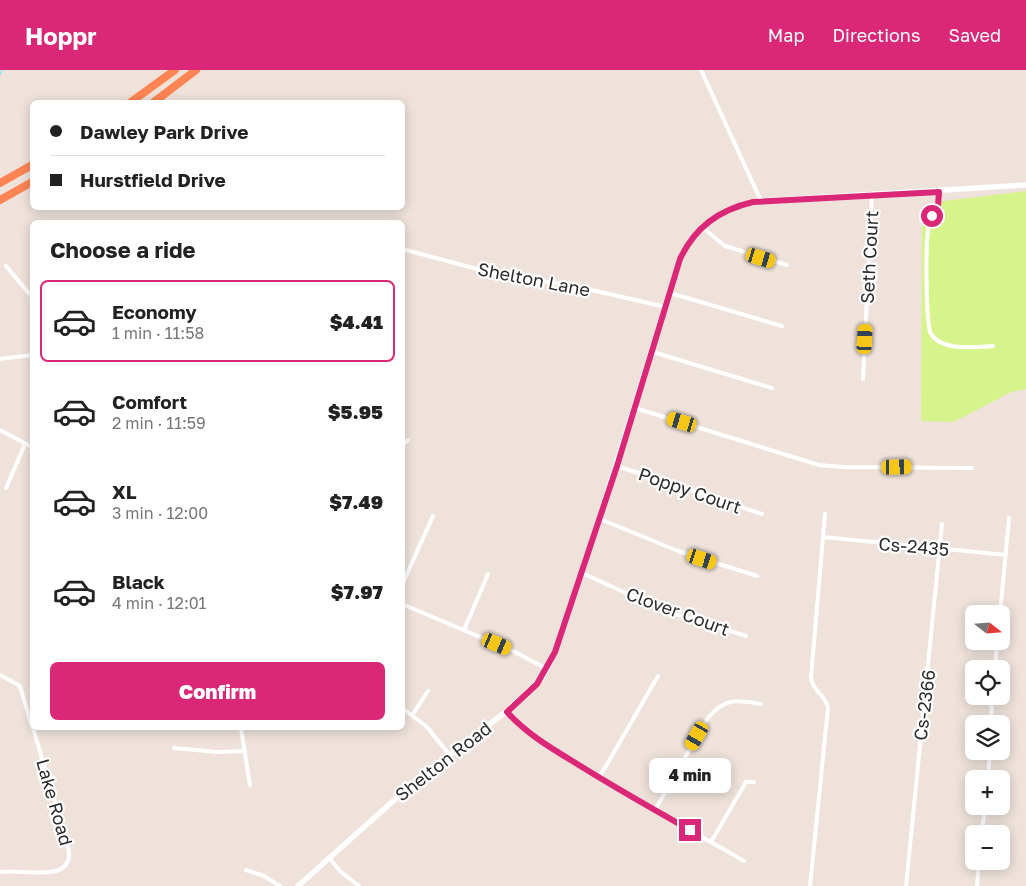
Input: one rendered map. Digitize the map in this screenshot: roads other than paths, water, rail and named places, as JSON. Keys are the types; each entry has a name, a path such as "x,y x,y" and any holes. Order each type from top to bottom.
{"highway":[{"path":"134,100 175,70"},
{"path":"157,100 196,70"},
{"path":"0,183 30,167"},
{"path":"0,200 30,183"}],"street":[{"path":"701,70 760,201"},
{"name":"Shelton Road","path":"298,886 411,785 449,754 507,712 537,684 547,669 600,519 686,246 702,227 724,212 760,201 939,192 1026,185"},
{"path":"939,192 939,203 930,220 927,241 930,332 936,340 948,345 993,346"},
{"name":"Seth Court","path":"863,379 872,195"},
{"path":"702,227 725,246 787,265"},
{"name":"Shelton Lane","path":"405,250 496,274 574,286 666,307"},
{"path":"6,266 30,295"},
{"path":"670,293 782,326"},
{"path":"653,352 772,388"},
{"path":"0,359 30,355"},
{"path":"635,408 819,465 972,468"},
{"path":"0,430 30,446"},
{"path":"405,443 408,440"},
{"path":"6,488 25,444"},
{"name":"Poppy Court","path":"617,466 762,514"},
{"path":"810,886 828,708 826,701 813,686 811,677 825,514"},
{"path":"405,578 433,516"},
{"path":"1001,605 1009,518"},
{"path":"600,519 678,551 756,576"},
{"name":"Cs-2366","path":"906,886 942,524"},
{"name":"Cs-2435","path":"823,537 1006,555"},
{"name":"Clover Court","path":"582,573 662,610 746,636"},
{"path":"464,630 488,574"},
{"path":"405,605 522,655 547,669"},
{"name":"Lake Road","path":"0,674 20,686 30,718"},
{"path":"599,778 658,676"},
{"path":"413,714 428,691"},
{"path":"655,810 707,718 715,709 726,702 744,701 761,704"},
{"path":"405,710 413,714 433,733 449,754"},
{"path":"507,712 521,728 599,778 744,861"},
{"name":"Lake Road","path":"0,872 16,871 42,877 53,876 62,872 69,860 68,846 34,730"},
{"path":"241,730 250,785"},
{"path":"174,748 216,752 245,751"},
{"path":"711,842 746,782 754,782"},
{"path":"329,858 341,872 359,886"},
{"path":"246,870 264,876 280,886"},
{"path":"977,886 978,870"}],"waterway":[{"path":"0,75 2,70"}]}
